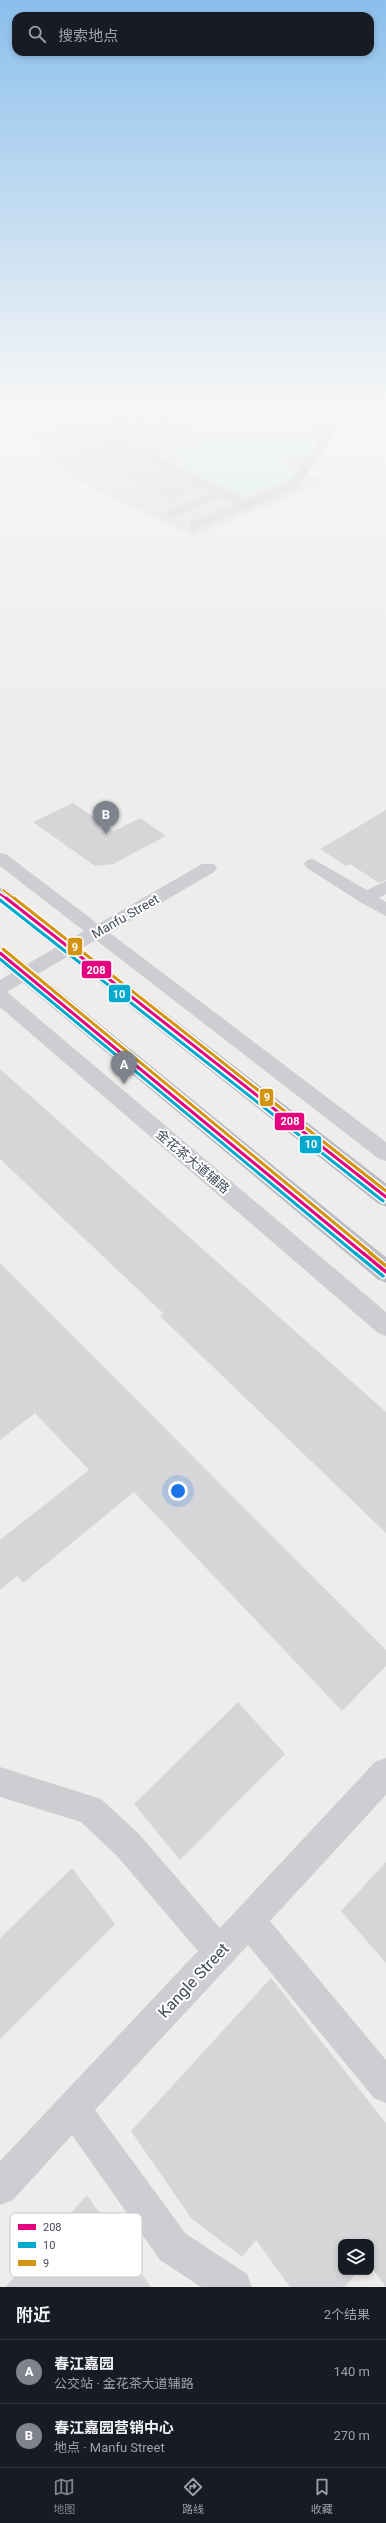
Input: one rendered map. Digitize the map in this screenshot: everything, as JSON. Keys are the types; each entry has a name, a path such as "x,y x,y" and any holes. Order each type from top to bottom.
{"highway":[{"path":"0,894 386,1197"},
{"path":"0,954 386,1272"}],"street":[{"path":"195,525 227,512"},
{"path":"0,858 386,1153"},
{"path":"313,864 386,910"},
{"name":"Manfu Street","path":"0,988 208,868"},
{"path":"366,898 386,886"},
{"name":"金花茶大道辅路","path":"0,997 386,1326"},
{"name":"Kangle Street","path":"0,2187 386,1773"},
{"path":"0,1782 90,1810 128,1845 219,1952"},
{"path":"248,1920 386,2086"},
{"path":"73,2108 173,2247 234,2287"}],"shaded area":[{"path":"143,512 253,512 193,536"}],"building":[{"path":"73,803 114,831 140,818 166,836 113,864 95,866 33,822"},
{"path":"386,810 386,880 379,883 350,864 346,866 320,849"},
{"path":"0,1069 386,1412 386,1533 160,1316 163,1313 0,1159"},
{"path":"0,1263 386,1650 386,1666 342,1711 134,1492 23,1583 17,1576 0,1590 0,1540 89,1470 35,1413 0,1440"},
{"path":"238,1702 285,1754 180,1860 134,1804"},
{"path":"386,1862 386,1963 341,1911"},
{"path":"72,1868 115,1924 0,2039 0,1938"},
{"path":"271,1978 386,2123 386,2287 374,2271 374,2239 338,2239 338,2275 355,2275 345,2287 290,2287 256,2240 242,2257 191,2218 131,2131"},
{"path":"87,2195 100,2213 71,2213"},
{"path":"142,2274 151,2287 5,2287 14,2277 142,2277"}],"transit line":[{"name":"9","path":"3,890 386,1191"},
{"name":"208","path":"0,894 386,1197"},
{"name":"10","path":"0,900 383,1201"},
{"name":"9","path":"3,949 386,1266"},
{"name":"208","path":"0,953 386,1272"},
{"name":"10","path":"0,959 383,1276"}],"place":[{"name":"春江嘉园营销中心","path":"106,834"},
{"name":"春江嘉园","path":"124,1084"}]}
